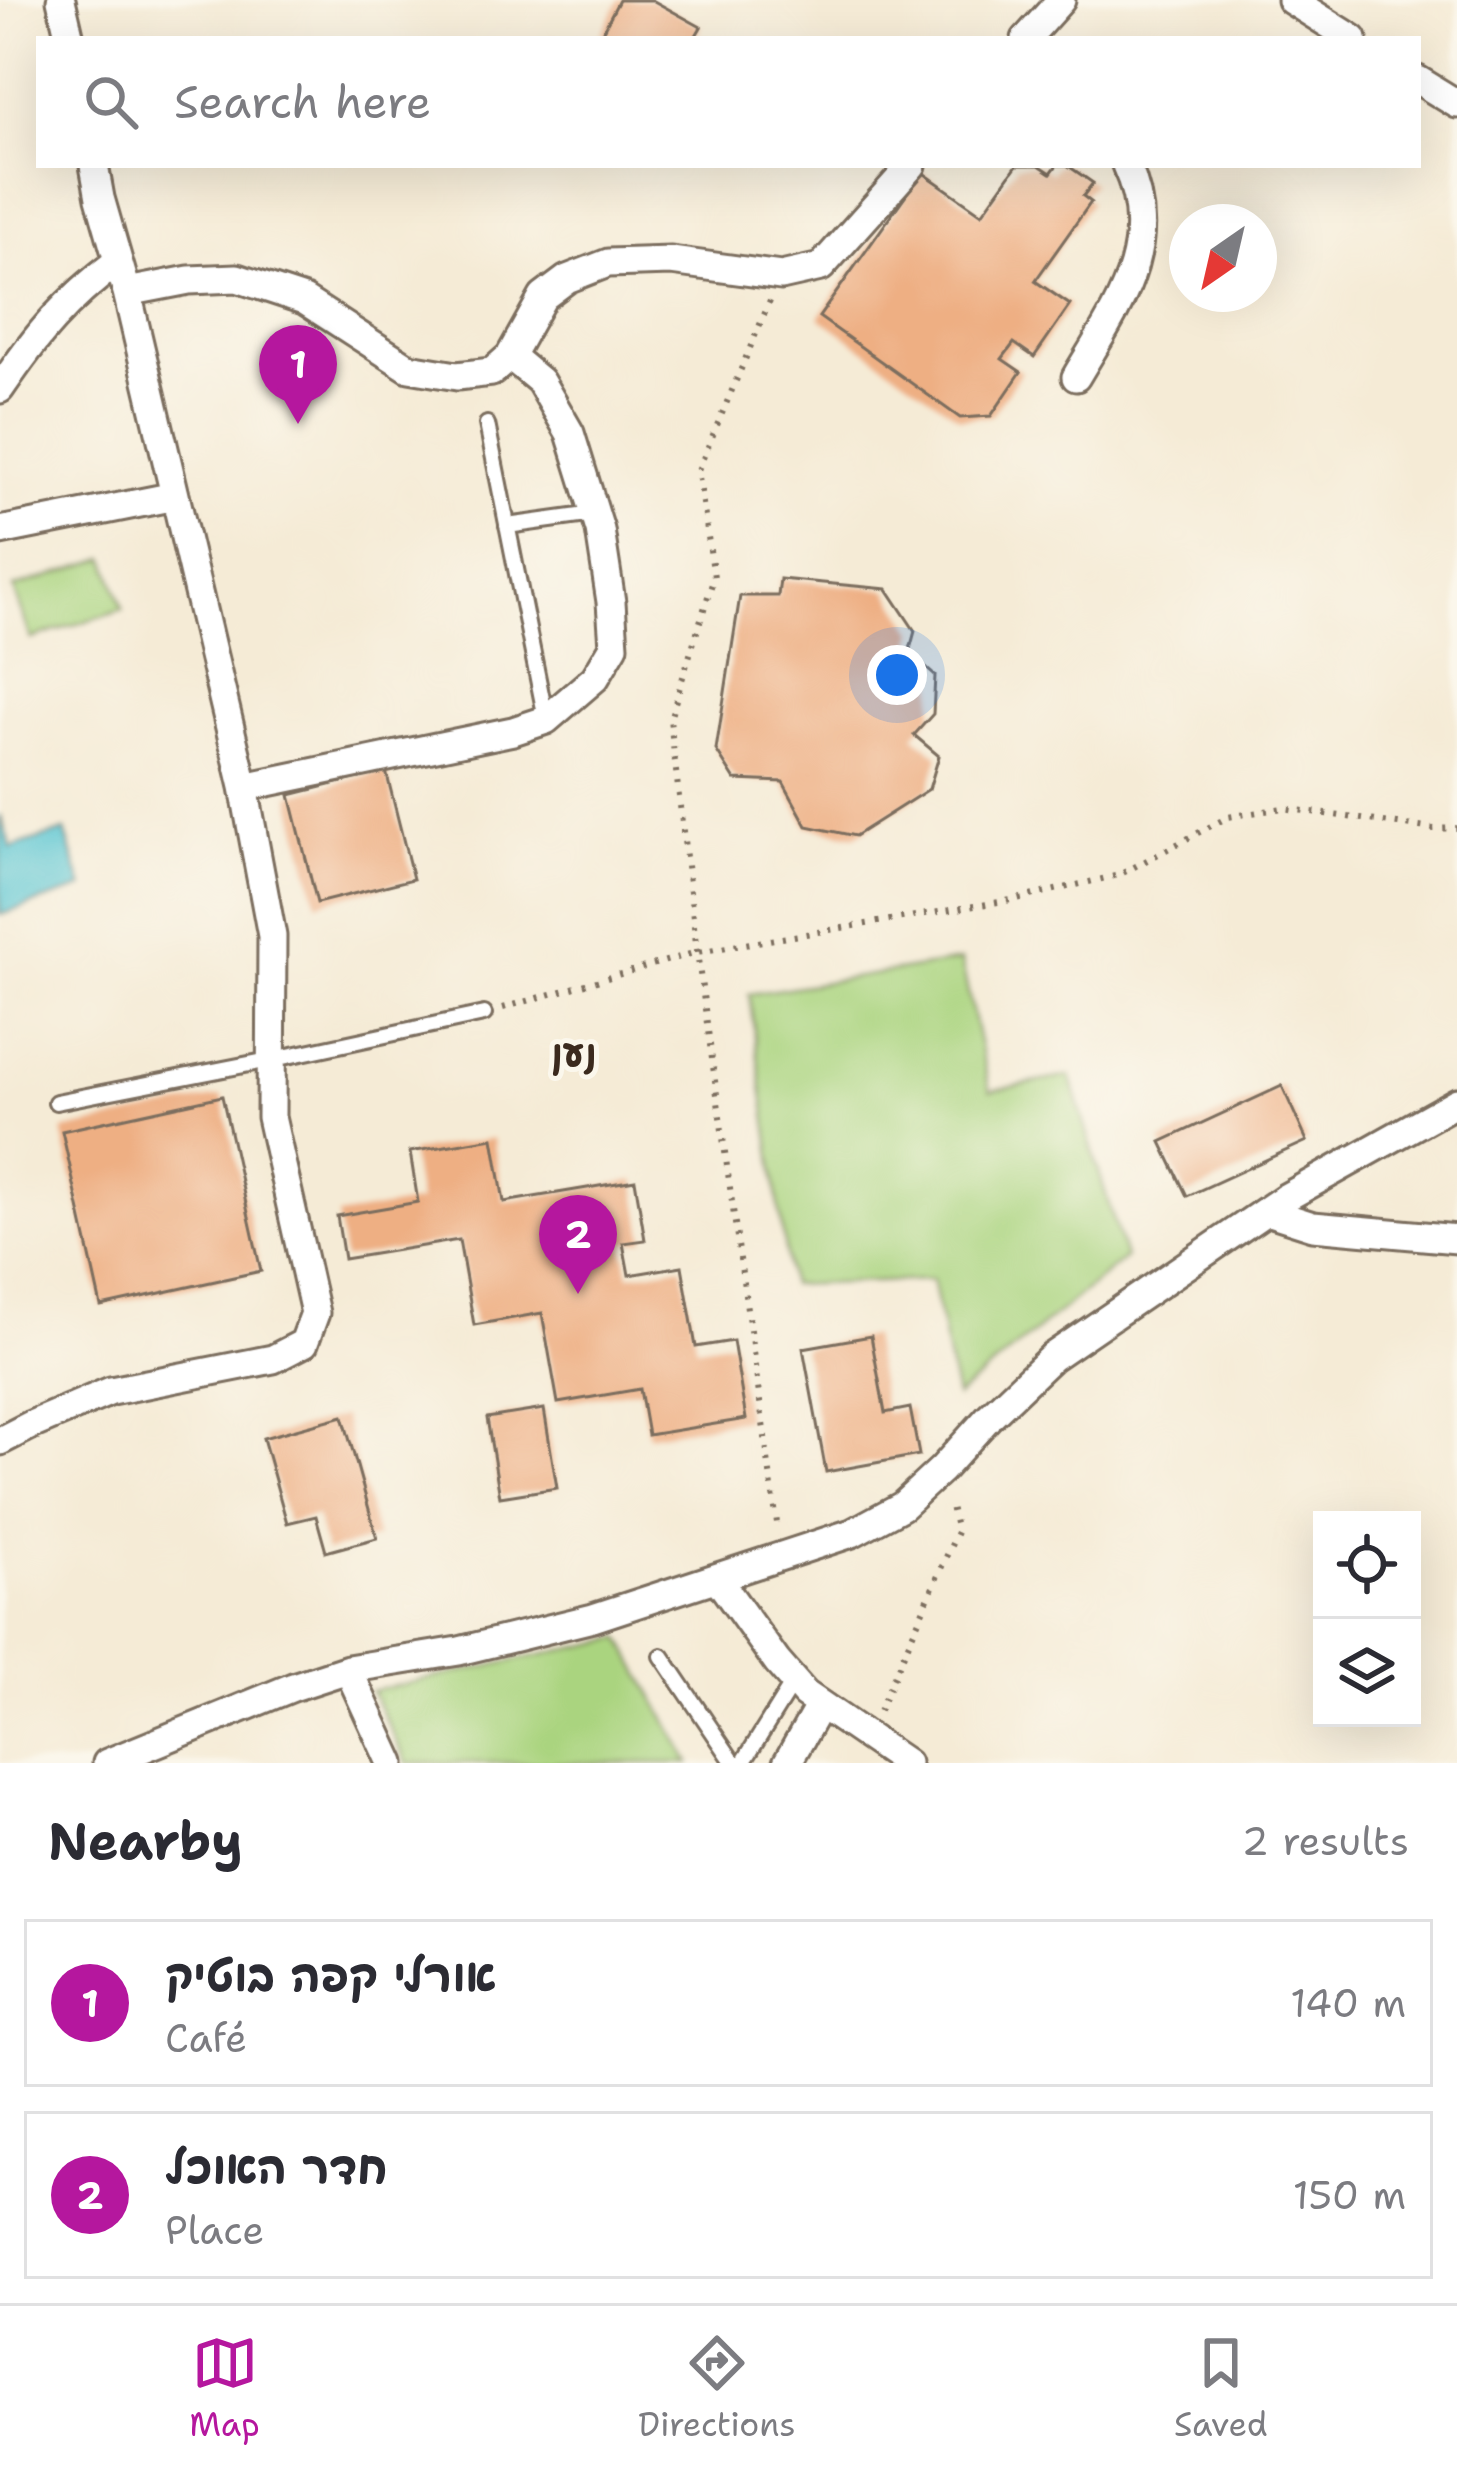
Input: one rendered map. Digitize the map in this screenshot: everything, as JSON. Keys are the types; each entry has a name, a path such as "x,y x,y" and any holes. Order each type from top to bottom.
{"street":[{"path":"62,0 69,36"},
{"path":"1032,36 1061,0"},
{"path":"1291,0 1348,36"},
{"path":"1421,82 1457,104"},
{"path":"0,1441 111,1391 273,1359 304,1343 315,1313 271,1117 272,936 244,787 95,168"},
{"path":"127,292 189,280 237,278 304,300 409,368 457,376 492,372 510,356 543,297 566,279 608,263 671,261 781,276 820,267 910,168"},
{"path":"1076,377 1124,296 1138,257 1140,217 1127,168"},
{"path":"0,389 34,338 76,292 118,261"},
{"path":"244,787 546,720 595,677 614,646 611,602 594,514 570,433 540,381 510,356"},
{"path":"0,531 175,496"},
{"path":"107,1763 293,1687 348,1670 459,1651 593,1618 852,1533 902,1507 1052,1357 1266,1211 1457,1102"},
{"path":"1266,1211 1313,1226 1457,1239"},
{"path":"717,1578 794,1681 820,1705 905,1763"},
{"path":"348,1670 391,1763"},
{"path":"787,1763 820,1705"}],"lane":[{"path":"488,424 546,720"},
{"path":"507,526 594,514"},
{"path":"56,1102 484,1014"},
{"path":"662,1656 734,1763"},
{"path":"743,1763 794,1681"}],"path":[{"path":"777,1522 697,952 670,719 714,577 698,470 781,276"},
{"path":"484,1014 697,952 1017,899 1119,875 1228,817 1283,808 1434,829 1457,828"},
{"path":"868,1736 958,1532 942,1468"}],"green space":[{"path":"106,558 123,609 31,639 14,588"},
{"path":"961,961 990,1091 1070,1076 1125,1258 956,1397 932,1280 790,1285 749,994"},
{"path":"621,1638 690,1763 407,1763 371,1691"}],"water":[{"path":"0,815 11,848 65,831 83,888 0,915"}],"building":[{"path":"619,0 652,0 701,27 696,36 601,34"},
{"path":"1015,168 1044,168 1051,173 1055,168 1071,168 1093,183 1083,196 1091,202 1035,281 1070,305 1034,357 1014,343 1002,359 1021,372 991,416 960,418 819,317 922,172 982,214"},
{"path":"780,579 887,589 915,631 909,653 935,676 933,714 914,735 939,756 929,789 855,836 807,826 783,782 735,780 716,750 740,596 778,596"},
{"path":"386,771 413,879 317,903 290,795"},
{"path":"1282,1086 1307,1141 1187,1196 1161,1142"},
{"path":"222,1096 261,1271 101,1306 62,1131"},
{"path":"493,1138 504,1202 635,1180 645,1240 623,1243 629,1275 682,1266 696,1347 733,1341 746,1419 648,1435 640,1389 558,1403 542,1313 474,1325 459,1240 344,1259 337,1216 418,1202 410,1152"},
{"path":"871,1336 885,1413 910,1408 919,1455 826,1472 803,1348"},
{"path":"544,1409 557,1488 500,1497 487,1418"},
{"path":"343,1416 377,1538 326,1552 316,1516 287,1523 263,1438"}],"place":[{"name":"אורלי קפה בוטיק","path":"298,424"},
{"name":"חדר האוכל","path":"578,1294"}],"district":[{"name":"נען","path":"574,1053"}]}
